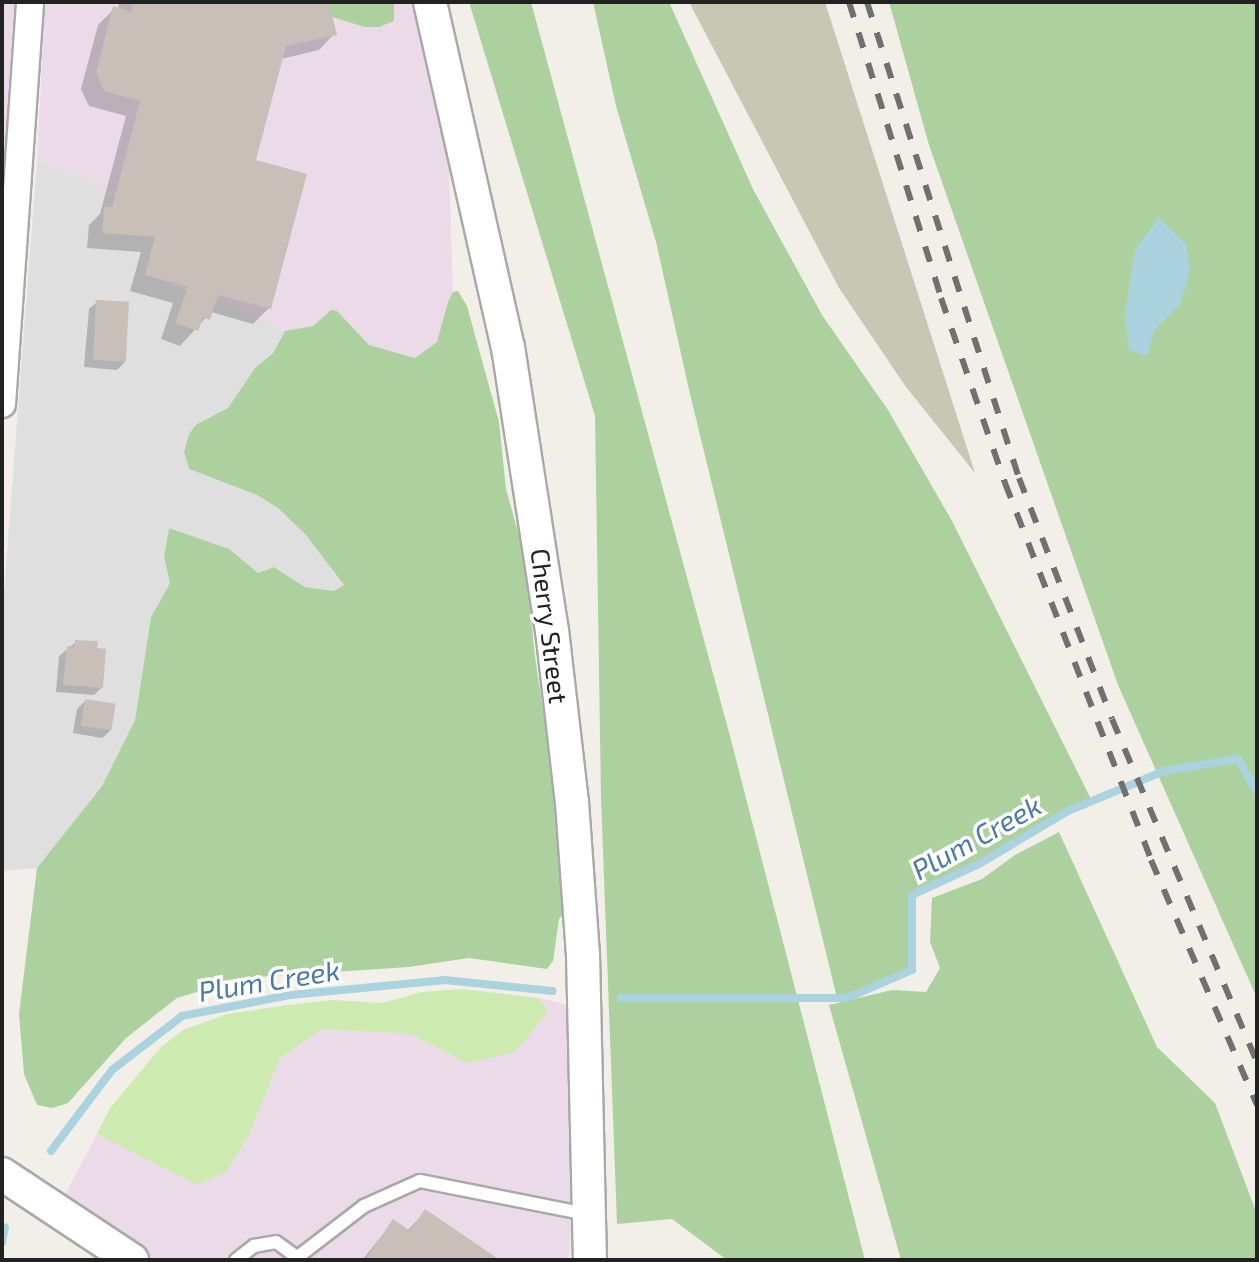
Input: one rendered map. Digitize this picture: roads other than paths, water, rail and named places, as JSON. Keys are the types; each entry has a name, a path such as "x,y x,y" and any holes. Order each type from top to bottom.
{"street":[{"path":"2,404 30,2"},
{"name":"Cherry Street","path":"430,2 508,347 552,630 572,802 583,954 590,1260"},
{"path":"2,1174 132,1260"}],"lane":[{"path":"236,1260 254,1246 276,1242 300,1258 364,1206 420,1181 590,1214"}],"water":[{"path":"1159,217 1186,244 1190,270 1180,304 1154,331 1147,356 1129,350 1125,314 1135,250"}],"waterway":[{"name":"Plum Creek","path":"621,998 847,998 912,970 912,895 979,864 1068,811 1164,771 1238,759 1257,792"},
{"name":"Plum Creek","path":"51,1151 112,1070 182,1016 290,995 445,980 552,991"},
{"name":"Plum Creek","path":"2,1242 5,1227"}],"railway":[{"path":"849,2 941,298 1005,483 1151,860 1257,1105"},
{"path":"867,2 1019,478 1112,719 1257,1062"}]}
